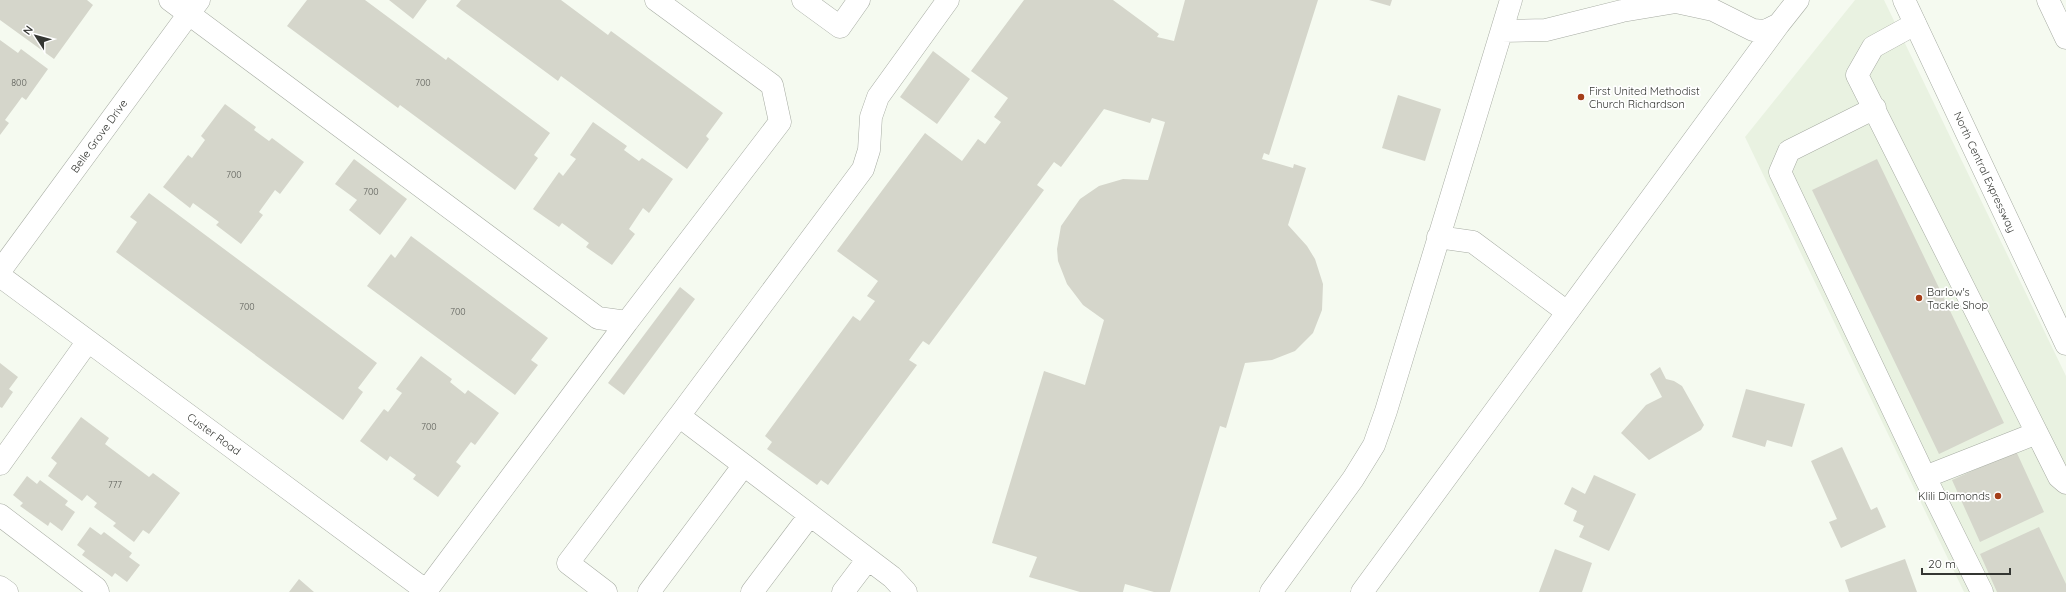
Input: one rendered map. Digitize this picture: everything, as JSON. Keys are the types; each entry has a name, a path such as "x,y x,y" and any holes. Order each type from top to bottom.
{"main road":[{"path":"170,0 194,7 598,318 627,322"},
{"path":"427,591 627,322 780,122 772,85 656,0"},
{"path":"803,0 840,27 860,0"},
{"path":"606,592 568,564 863,169 869,150 871,117 878,97 948,0"},
{"path":"1271,592 1327,516 1374,445 1386,411 1511,0"},
{"path":"1362,592 1798,0"},
{"name":"North Central Expressway","path":"1904,0 2066,344"},
{"path":"2048,0 2066,38"},
{"path":"1502,31 1546,30 1622,11 1676,2 1713,10 1753,30 1766,31 1779,24"},
{"name":"Belle Grove Drive","path":"0,271 194,7"},
{"path":"1915,24 1873,47 1857,74 2059,477 2066,484"},
{"path":"1875,108 1789,151 1780,172 1925,477 1982,592"},
{"path":"1438,238 1473,242 1567,312"},
{"name":"Custer Road","path":"0,276 427,591"},
{"path":"0,464 88,341"},
{"path":"680,416 892,577 906,592"},
{"path":"1925,477 2037,433"},
{"path":"648,592 744,465"},
{"path":"0,515 96,588 98,592"},
{"path":"752,592 810,515"},
{"path":"843,592 868,559"},
{"path":"0,587 7,592"}],"shaded area":[{"path":"1855,0 1884,0 2066,376 2066,592 1964,592 1745,137"}],"building":[{"path":"0,0 87,0 93,5 54,59 0,20"},
{"path":"307,0 365,0 446,60 448,57 550,133 534,155 538,158 515,190 400,105 398,108 287,26"},
{"path":"389,0 427,0 413,19"},
{"path":"461,0 561,0 608,35 611,31 723,113 706,136 709,139 687,169 561,76 558,81 456,6"},
{"path":"1024,0 1113,0 1159,34 1157,37 1174,41 1185,0 1318,0 1269,155 1264,153 1262,159 1293,168 1294,164 1306,168 1288,225 1307,246 1315,259 1323,284 1322,310 1313,333 1295,351 1272,360 1245,363 1226,428 1220,426 1170,592 1154,592 1125,584 1123,592 1080,592 1029,577 1037,557 992,543 1044,371 1085,385 1104,320 1083,305 1067,284 1058,261 1057,249 1061,226 1080,199 1099,186 1123,179 1148,180 1165,122 1152,118 1150,123 1104,109 1061,167 1054,162 1037,185 1044,190 929,345 923,341 917,349 909,360 917,365 828,485 821,480 817,485 767,449 772,442 765,436 853,316 860,321 875,301 867,296 878,281 837,251 925,133 962,161 978,139 985,144 1001,122 994,117 1008,98 971,71"},
{"path":"1369,0 1392,0 1390,6"},
{"path":"0,40 18,53 21,49 48,69 26,100 22,97 5,120 9,123 0,135"},
{"path":"933,51 970,79 937,124 900,97"},
{"path":"1398,95 1441,109 1425,161 1382,148"},
{"path":"225,104 256,127 254,130 269,141 272,138 304,162 280,194 275,190 259,212 263,215 241,244 216,225 219,222 193,203 190,208 163,187 188,155 192,158 205,140 201,136"},
{"path":"593,122 627,146 624,150 639,161 642,158 673,179 649,213 643,208 629,229 635,234 612,265 586,247 589,243 562,223 559,227 533,209 559,172 563,176 576,159 570,155"},
{"path":"354,159 407,199 380,235 349,210 357,200 335,184"},
{"path":"1877,159 2004,423 1939,454 1812,190"},
{"path":"149,193 377,363 358,388 363,392 343,420 116,252 137,222 130,217"},
{"path":"411,236 548,338 531,360 538,365 515,395 367,286 391,254 395,258"},
{"path":"680,287 695,299 624,395 608,383"},
{"path":"421,356 452,379 450,382 465,394 468,390 499,413 475,445 471,442 456,462 461,466 438,497 413,479 416,475 390,456 387,461 360,441 384,409 388,412 402,393 396,389"},
{"path":"0,363 18,377 9,389 13,392 2,408 0,407"},
{"path":"1660,367 1666,379 1674,381 1682,386 1704,425 1701,430 1649,460 1621,433 1646,405 1662,397 1650,374"},
{"path":"1746,389 1805,404 1792,447 1767,440 1765,447 1732,437"},
{"path":"81,417 109,438 105,444 149,477 153,473 180,493 149,534 143,530 134,542 113,526 116,523 94,507 97,503 87,495 82,501 48,476 57,463 51,458"},
{"path":"1842,447 1871,510 1877,507 1886,527 1841,548 1829,522 1837,519 1811,461"},
{"path":"2016,451 2044,512 1980,542 1952,480"},
{"path":"1594,475 1636,494 1609,551 1579,537 1584,526 1573,521 1577,511 1564,504 1572,487 1585,494"},
{"path":"27,476 37,484 40,480 68,501 65,505 75,512 62,531 50,522 48,526 20,506 23,503 13,495"},
{"path":"90,527 101,535 104,532 132,553 129,557 140,565 127,582 115,573 112,577 82,555 85,551 77,545"},
{"path":"2039,527 2066,584 2066,592 1997,592 1980,554"},
{"path":"1555,549 1592,563 1582,592 1539,592"},
{"path":"1905,559 1917,592 1849,592 1845,580"},
{"path":"299,579 314,592 289,592"}],"place":[{"name":"First United Methodist Church Richardson","path":"1581,97"},
{"name":"Barlow's Tackle Shop","path":"1919,298"},
{"name":"Klili Diamonds","path":"1998,496"}]}
